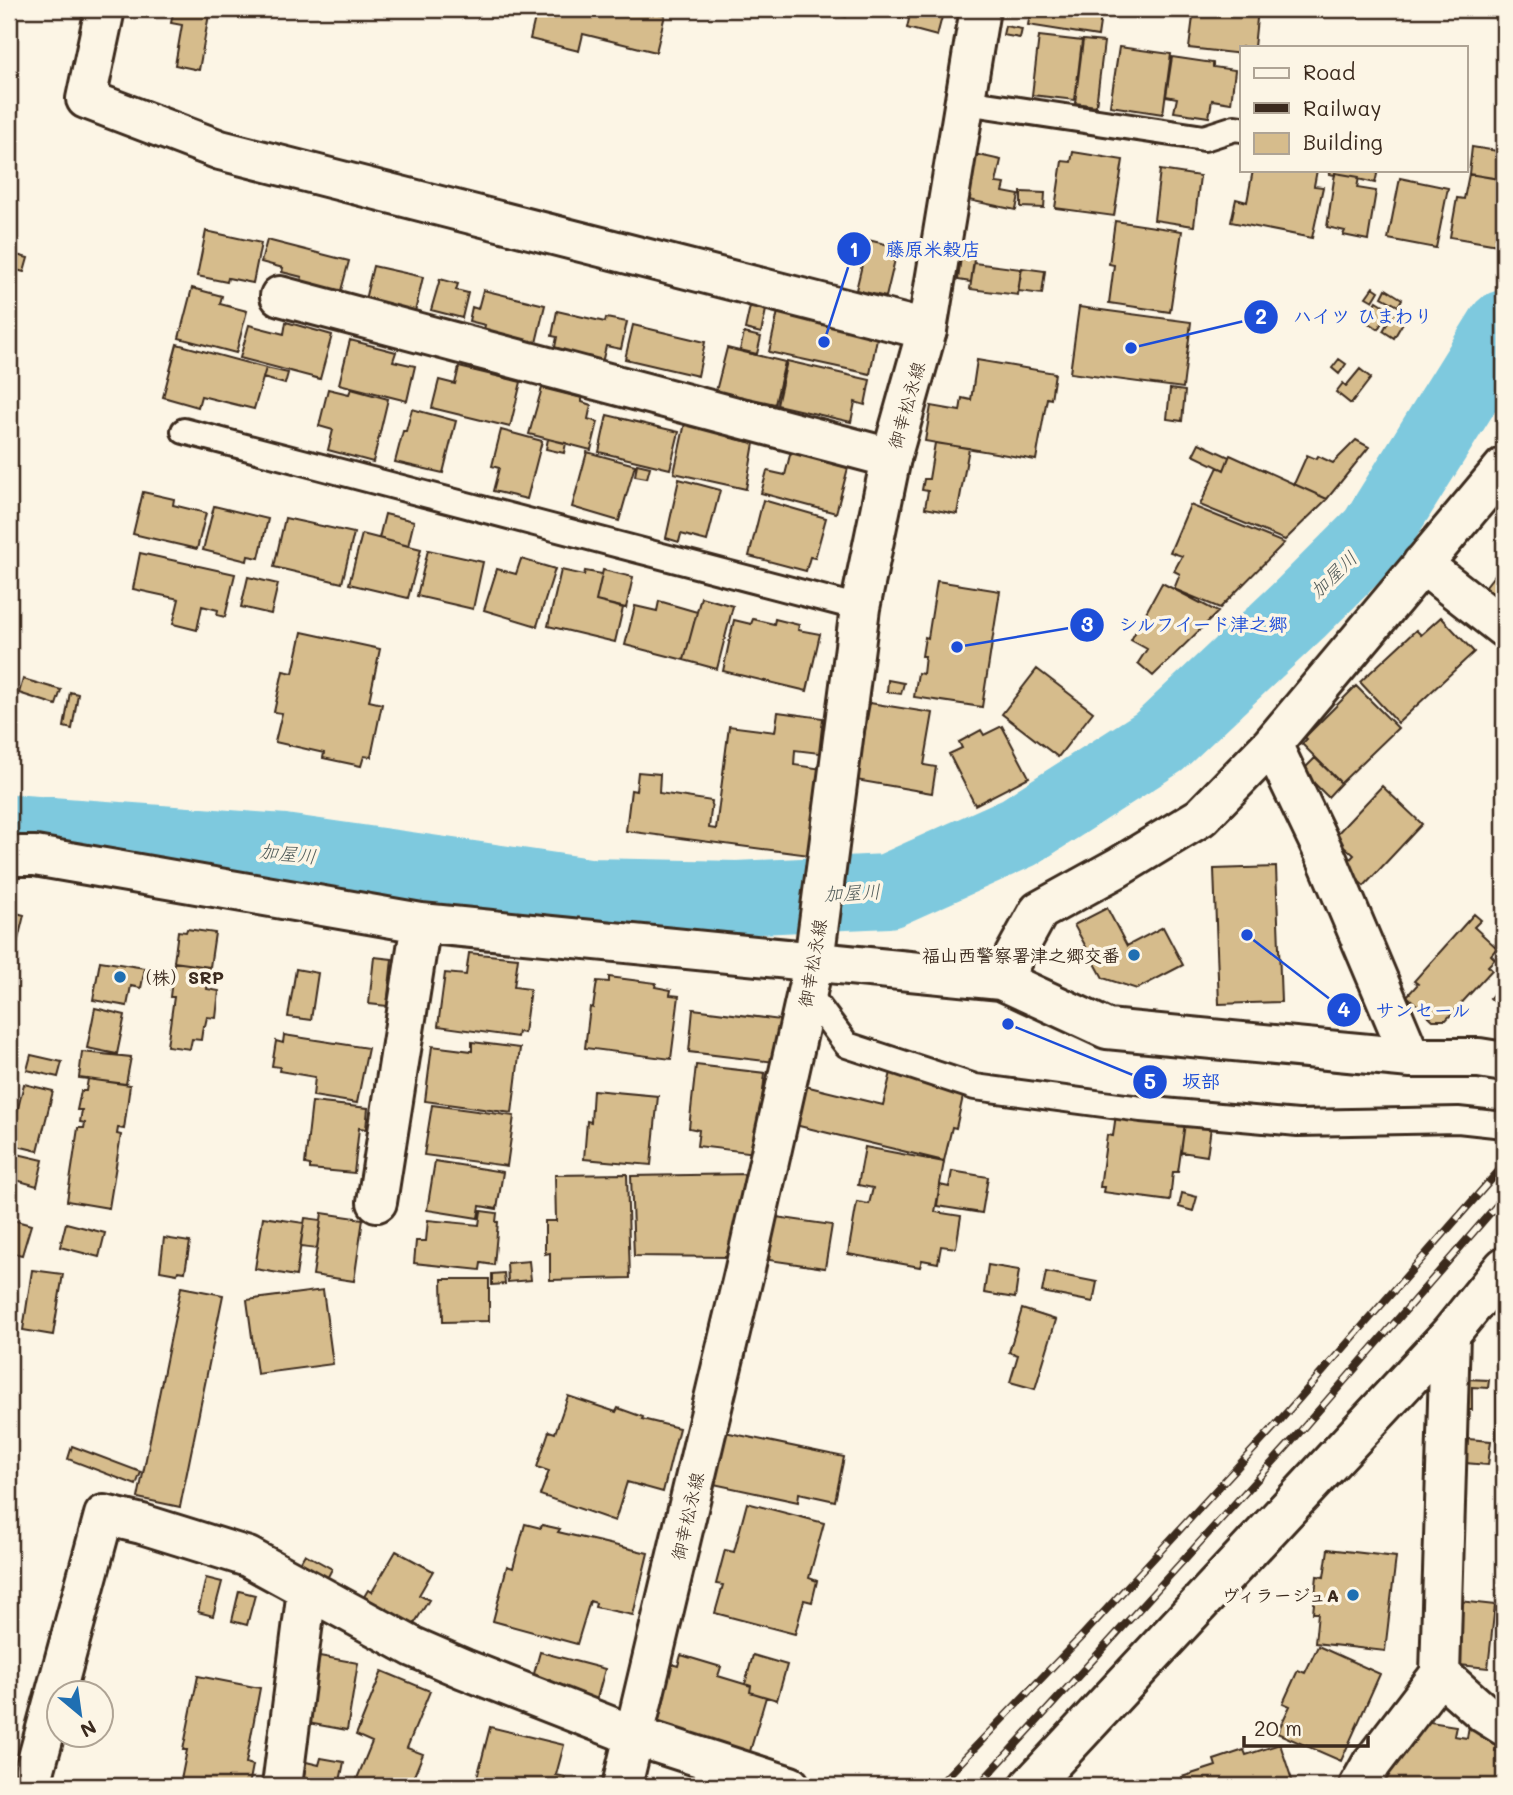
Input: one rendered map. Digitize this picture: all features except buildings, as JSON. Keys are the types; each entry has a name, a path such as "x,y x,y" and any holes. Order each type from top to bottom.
{"street":[{"path":"105,9 86,99 220,150 927,330"},
{"name":"御幸松永線","path":"622,1786 814,960 860,608 891,458 927,330 980,9"},
{"path":"280,296 891,458"},
{"path":"1001,980 1040,911 1201,817 1272,744 1504,467"},
{"path":"1422,564 1504,628"},
{"path":"1272,744 1327,859 1411,1058"},
{"path":"9,856 35,856 421,923 1001,980 1107,1029 1411,1058 1479,1058 1504,1062"},
{"path":"377,1202 421,923"},
{"path":"1030,1786 1450,1334 1504,1267"},
{"path":"1359,1786 1371,1763 1440,1674 1450,1334"},
{"path":"35,1769 104,1515 248,1557 413,1647 635,1736 790,1786"},
{"path":"282,1786 307,1590"},
{"path":"1440,1674 1485,1714 1504,1726"}],"lane":[{"path":"965,102 1204,138 1240,129"},
{"path":"184,431 860,608"},
{"path":"814,960 847,1045 975,1087 1142,1109 1298,1124 1458,1120 1504,1125"}],"waterway":[{"name":"加屋川","path":"9,831 284,851 589,895 737,898 888,891 1019,832 1159,742 1375,534 1504,327"}],"railway":[{"path":"938,1786 1082,1636 1275,1426 1504,1165"},
{"path":"978,1786 1292,1441 1504,1197"}],"place":[{"name":"藤原米穀店","path":"824,342"},
{"name":"ハイツ ひまわり","path":"1131,348"},
{"name":"シルフイード津之郷","path":"957,647"},
{"name":"サンセール","path":"1247,935"},
{"name":"福山西警察署津之郷交番","path":"1134,955"},
{"name":"（株）SRP","path":"120,977"},
{"name":"坂部","path":"1008,1024"},
{"name":"ヴィラージュA","path":"1353,1595"}]}
